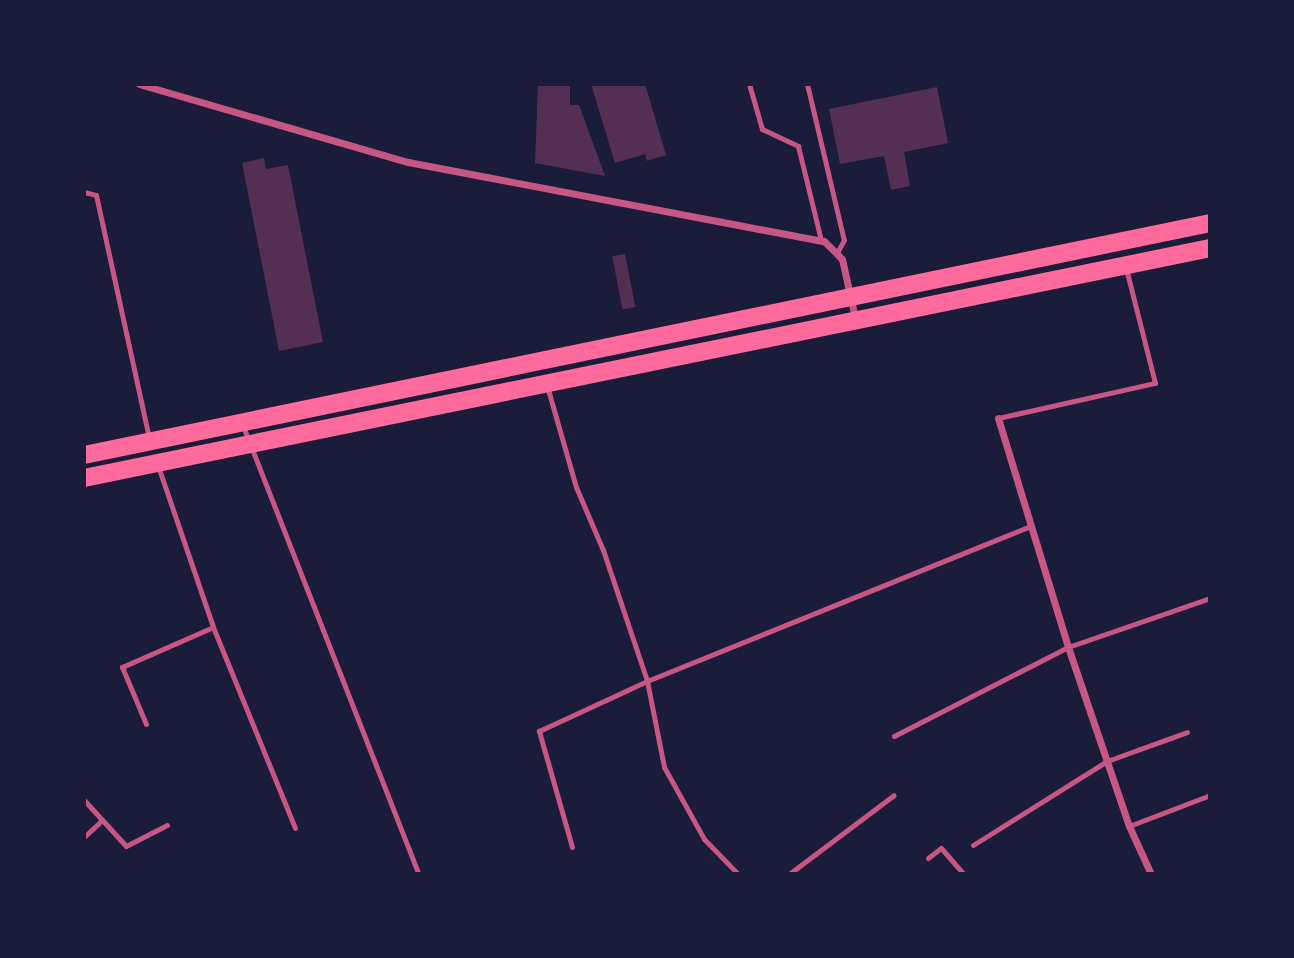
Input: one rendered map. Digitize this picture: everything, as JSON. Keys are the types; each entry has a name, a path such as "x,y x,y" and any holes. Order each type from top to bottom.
{"main road":[{"path":"84,455 1210,223"},
{"path":"84,478 1210,248"}],"street":[{"path":"139,84 408,162 821,240 838,251 856,320"},
{"path":"998,418 1068,647 1129,827 1151,874"},
{"path":"150,442 157,463"}],"lane":[{"path":"749,84 762,129 798,146 821,240"},
{"path":"807,84 844,240 838,251"},
{"path":"84,192 96,195 150,442"},
{"path":"998,418 1155,383 1125,265"},
{"path":"547,383 576,487 603,550 647,681 664,767 704,839 738,874"},
{"path":"242,423 419,874"},
{"path":"157,463 213,627 295,828"},
{"path":"572,847 538,731 647,681 1030,527"},
{"path":"894,736 1068,647 1210,598"},
{"path":"146,724 122,667 213,627"},
{"path":"974,845 1107,761 1187,732"},
{"path":"789,874 894,795"},
{"path":"1129,827 1210,795"},
{"path":"84,800 126,846 167,825"},
{"path":"84,836 102,820"},
{"path":"928,858 941,848 964,874"}],"building":[{"path":"538,84 570,84 570,105 579,105 605,176 535,163"},
{"path":"591,84 645,84 666,155 647,161 645,154 615,163"},
{"path":"937,87 948,143 904,152 910,186 891,190 884,156 840,164 829,109"},
{"path":"264,158 266,169 288,165 323,342 279,351 242,163"},
{"path":"625,254 635,307 623,309 612,256"}]}
